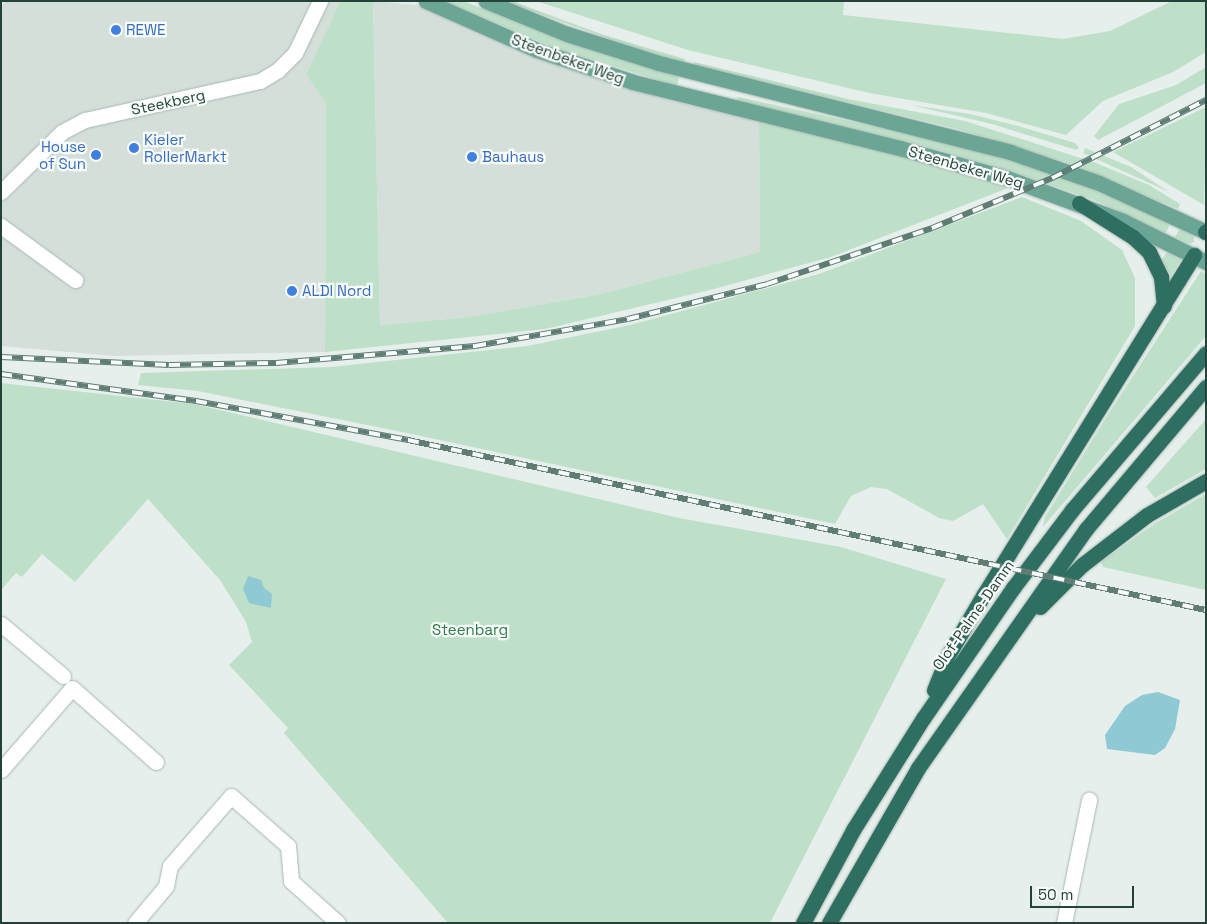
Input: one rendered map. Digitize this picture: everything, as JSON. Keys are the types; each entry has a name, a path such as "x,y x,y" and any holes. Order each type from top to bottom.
{"highway":[{"path":"1080,202 1133,237 1149,252 1161,277 1164,307"},
{"path":"924,717 947,657 1164,307 1200,259"},
{"name":"Olof-Palme-Damm","path":"803,923 853,830 924,717 1013,588 1072,510 1206,353"},
{"path":"829,923 918,768 1086,529 1206,387"},
{"path":"1011,636 1082,565 1147,515 1206,481"}],"main road":[{"name":"Steenbeker Weg","path":"426,1 537,50 633,82 715,104 956,162 1080,202 1200,259"},
{"name":"Steenbeker Weg","path":"486,1 567,34 722,79 1010,152 1099,183 1206,232"},
{"path":"715,104 722,79"},
{"path":"1200,259 1206,232"}],"street":[{"name":"Steekberg","path":"1,192 62,132 85,120 260,81 278,70 295,52 320,1"},
{"path":"1,226 75,280"},
{"path":"1,624 63,676"},
{"path":"1,770 72,688 156,762"},
{"path":"135,923 166,886 170,866 232,796 288,846 291,881 338,923"},
{"path":"1064,923 1089,800"}],"shaded area":[{"path":"6,1 340,1 306,75 326,103 325,352 115,356 1,346 1,5"},
{"path":"373,1 416,5 567,69 672,101 759,121 760,252 601,294 470,317 380,325"}],"green space":[{"path":"340,1 373,1 380,325 470,317 601,294 760,252 759,121 837,136 1013,186 831,257 710,290 545,329 325,352 326,103 306,75"},
{"path":"444,1 463,1 556,38 679,77 677,86 553,47"},
{"path":"504,1 512,1 604,35 685,59 684,62 643,51"},
{"path":"536,1 844,1 843,15 1063,39 1110,31 1172,1 1206,1 1206,52 1173,72 1103,101 1066,135 986,113 869,93 688,50"},
{"path":"694,62 848,99 965,121 1096,163 1149,185 1180,204 1178,209 1065,162 954,128 694,65"},
{"path":"1206,67 1206,83 1098,140 1094,136 1119,104 1176,85"},
{"path":"738,97 961,145 1063,177 1170,223 1166,233 1094,200 1011,171 921,145 741,102 736,100"},
{"path":"911,105 970,114 1018,126 1075,143 1079,148 1076,150 992,124"},
{"path":"1206,107 1204,205 1113,152"},
{"path":"1085,148 1131,167 1169,192 1083,153"},
{"path":"1022,197 1081,221 1122,250 1135,278 1135,326 1007,539 983,504 953,521 939,518 887,489 871,487 851,496 835,524 402,432 198,391 138,385 141,373 331,367 527,346 630,325 819,274"},
{"path":"1180,228 1194,236 1194,242 1189,244 1175,237"},
{"path":"1167,252 1181,260 1171,276 1162,260"},
{"path":"1201,271 1206,274 1206,336 1043,527 1045,517 1109,413"},
{"name":"Steenbarg","path":"1,383 194,404 679,518 841,547 946,579 770,923 448,923 284,733 288,728 229,665 252,642 246,622 220,580 148,499 75,582 42,554 22,577 16,573 1,590"},
{"path":"1206,419 1206,469 1155,498 1146,487"},
{"path":"1206,494 1206,590 1103,567 1101,562 1154,524"}],"water":[{"path":"248,576 261,580 264,588 272,594 271,608 249,603 243,589"},
{"path":"1158,692 1180,700 1175,729 1165,748 1155,755 1107,749 1105,735 1125,706 1142,695"}],"railway":[{"path":"1,357 169,365 276,363 475,346 628,319 767,284 932,228 1052,178 1206,100"},
{"path":"1,374 196,401 408,440 1206,610"}],"place":[{"name":"REWE","path":"116,30"},
{"name":"Kieler RollerMarkt","path":"134,148"},
{"name":"House of Sun","path":"96,155"},
{"name":"Bauhaus","path":"472,157"},
{"name":"ALDI Nord","path":"292,291"}]}
